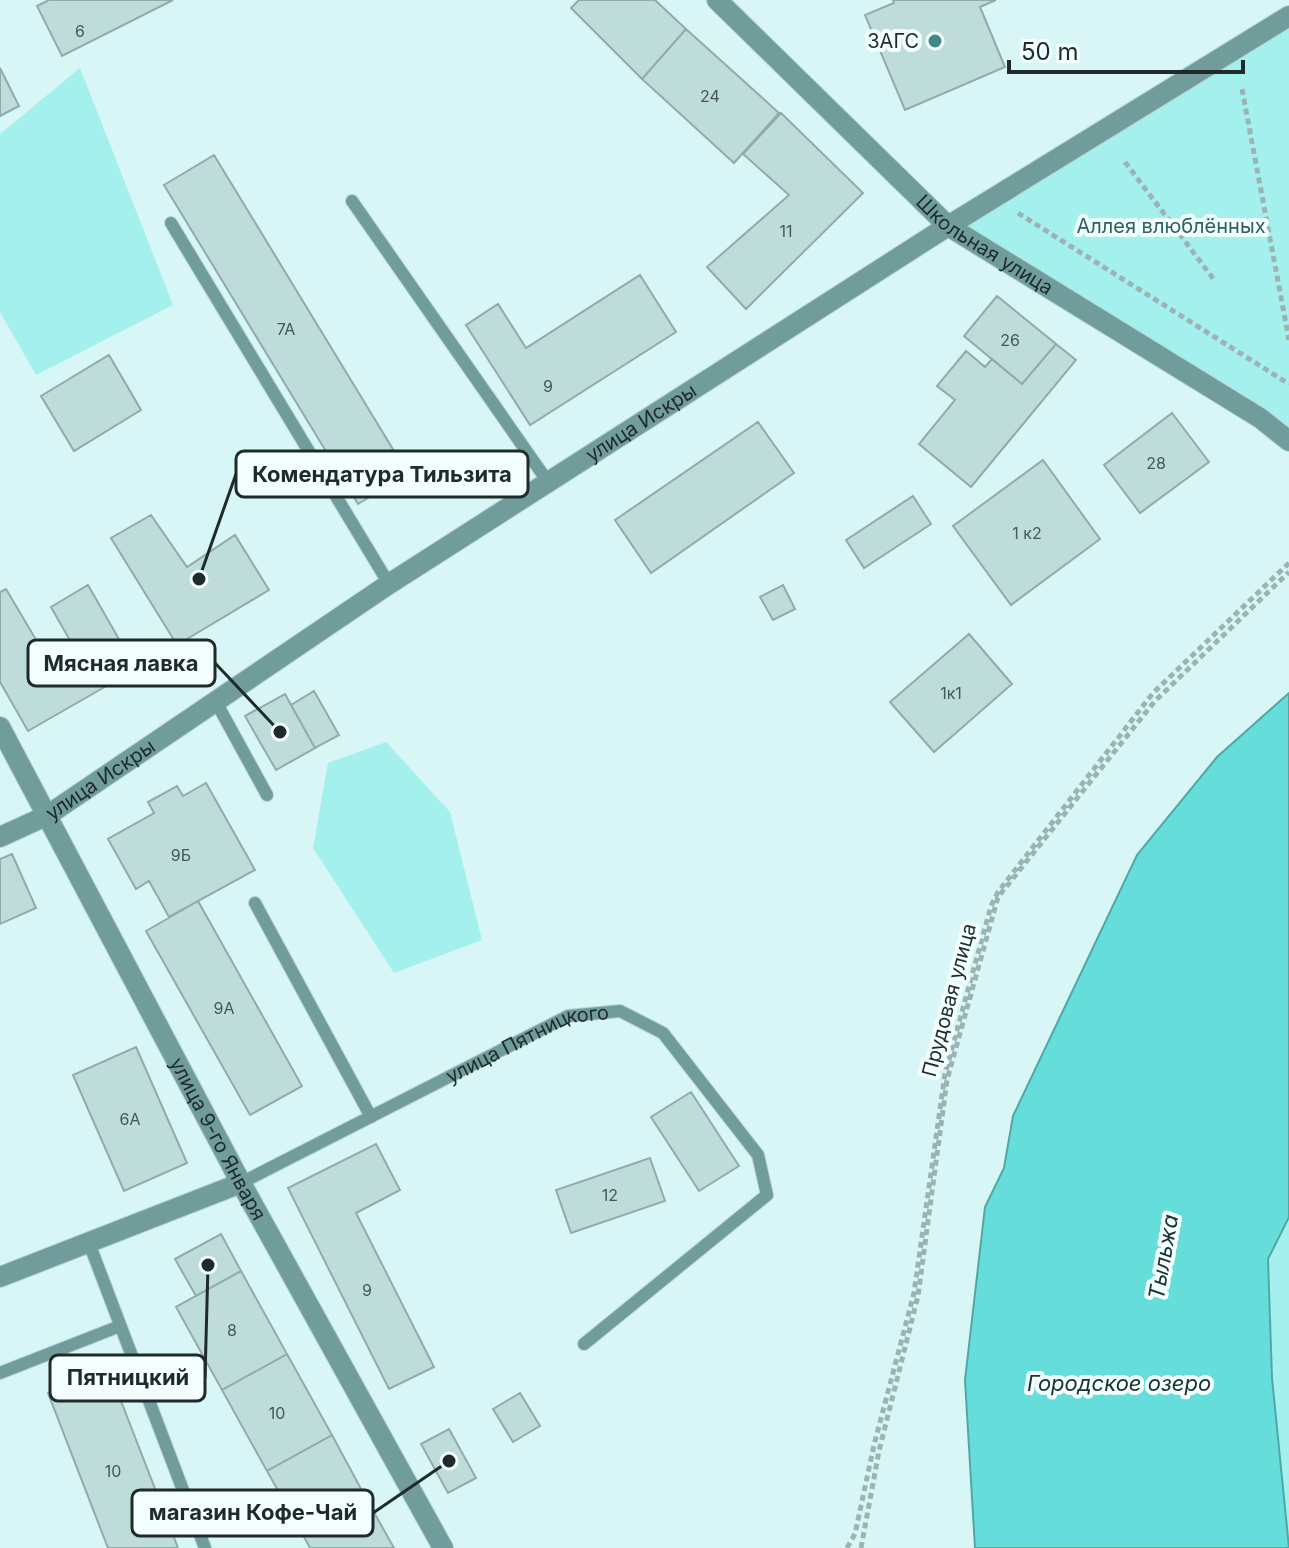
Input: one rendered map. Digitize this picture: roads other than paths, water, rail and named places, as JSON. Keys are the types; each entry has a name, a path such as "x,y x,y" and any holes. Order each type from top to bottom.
{"street":[{"name":"Школьная улица","path":"717,0 948,226 1260,418 1289,441"},
{"name":"улица Искры","path":"0,837 48,815 389,584 993,197 1289,16"},
{"name":"улица 9-го Января","path":"0,727 241,1183 443,1548"},
{"name":"улица Пятницкого","path":"0,1277 241,1183"}],"lane":[{"path":"352,201 548,482"},
{"path":"171,223 389,584"},
{"path":"216,702 267,795"},
{"path":"255,903 371,1117"},
{"name":"улица Пятницкого","path":"241,1183 568,1016 620,1011 663,1033 758,1155 767,1195 584,1344"},
{"path":"89,1243 205,1548"},
{"path":"0,1373 120,1326"}],"water":[{"name":"Городское озеро","path":"1289,693 1289,1217 1268,1259 1272,1378 1289,1548 975,1548 965,1380 985,1207 1004,1168 1013,1116 1137,855 1217,757"}],"place":[{"name":"ЗАГС","path":"935,41"},
{"name":"Комендатура Тильзита","path":"199,579"},
{"name":"Мясная лавка","path":"280,732"},
{"name":"Пятницкий","path":"208,1265"},
{"name":"магазин Кофе-Чай","path":"449,1461"}],"park label":[{"name":"Аллея влюблённых","path":"1171,226"}],"water label":[{"name":"Тыльжа","path":"1163,1257"}]}
